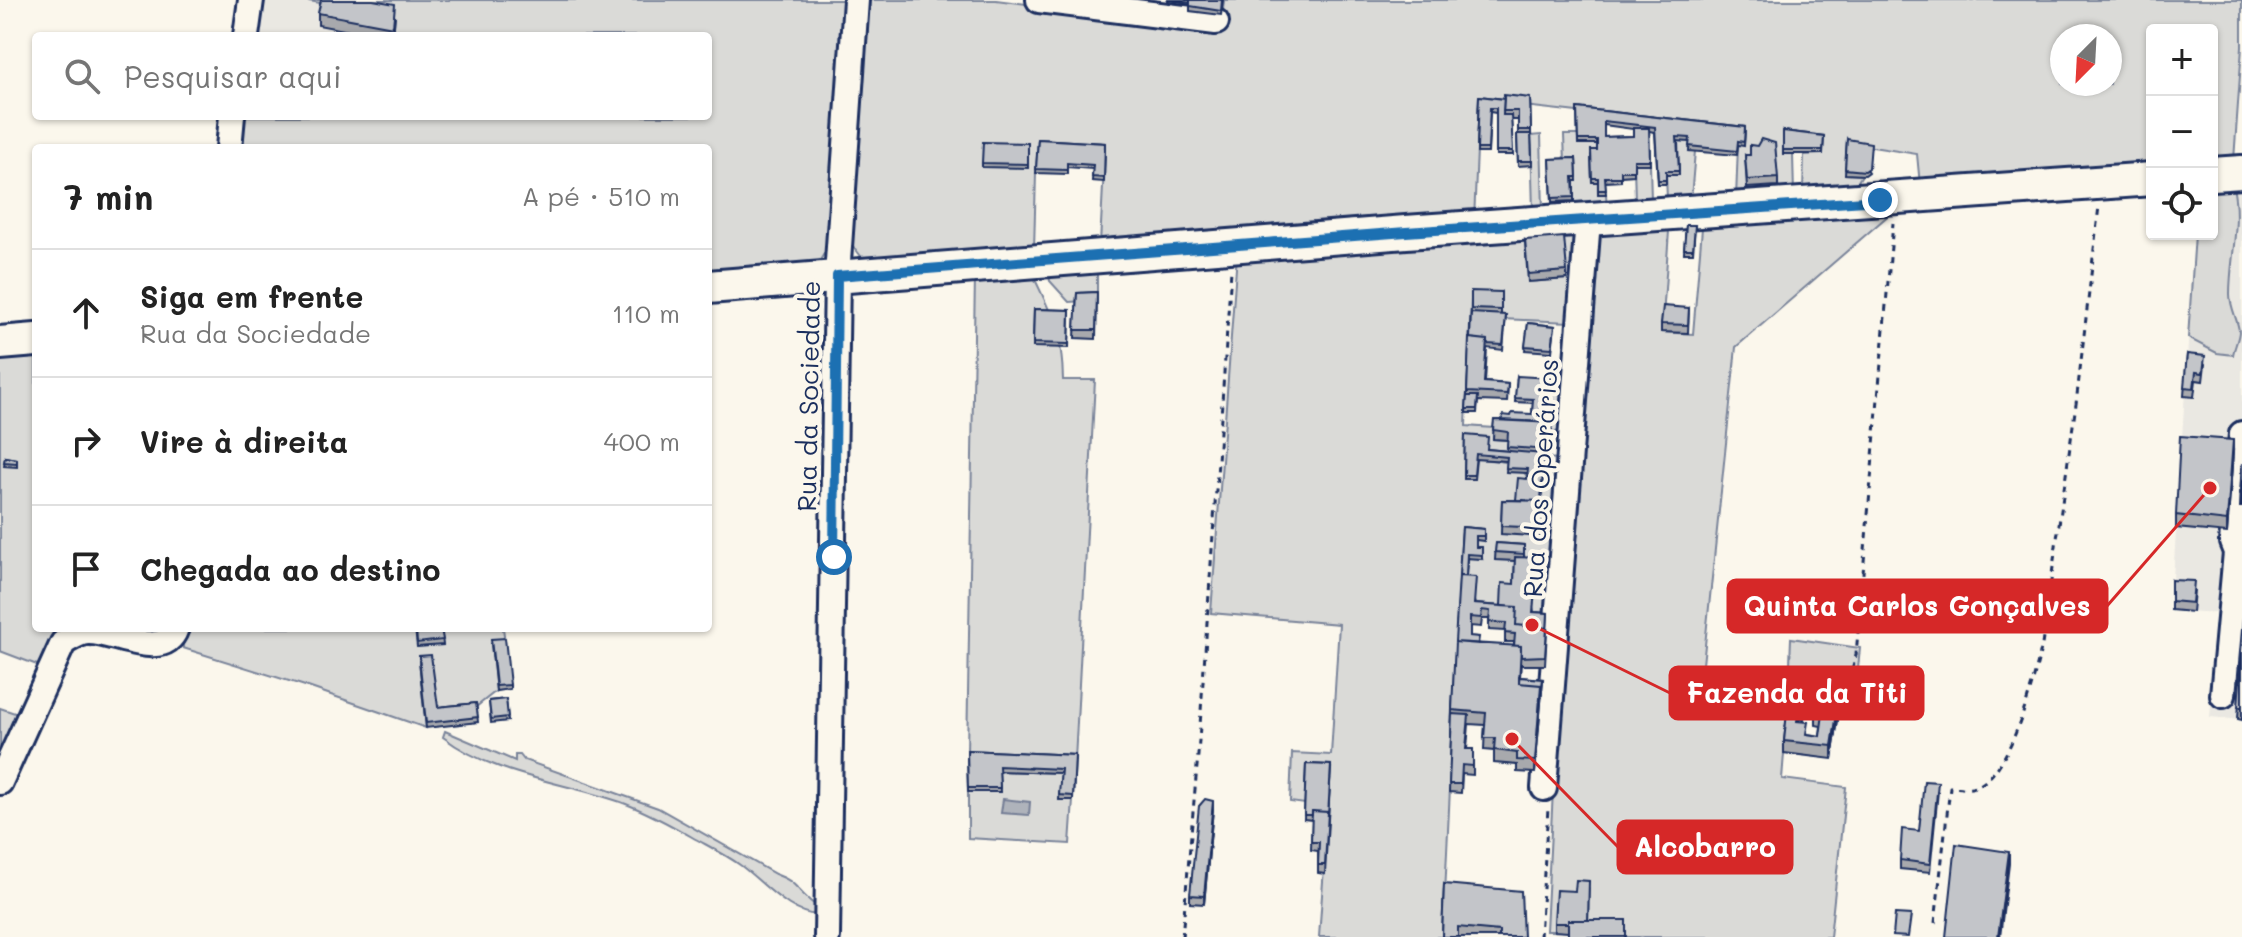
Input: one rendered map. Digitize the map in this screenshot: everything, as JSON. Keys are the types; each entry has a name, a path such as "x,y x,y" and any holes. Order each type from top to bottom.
{"main road":[{"path":"2218,174 2242,172"},
{"path":"712,287 2146,179"},
{"path":"0,343 32,340"}],"street":[{"path":"247,32 251,0"},
{"name":"Rua da Sociedade","path":"827,937 837,276 856,0"},
{"path":"1039,0 1216,22"},
{"path":"229,144 232,120"},
{"name":"Rua dos Operários","path":"1544,788 1588,220"},
{"path":"2223,695 2236,552 2232,542 2242,434"},
{"path":"0,782 63,643 75,635 88,632 153,645 167,642 174,632"}],"path":[{"path":"1935,923 1950,787 1974,788 1998,770 2034,682 2072,434 2102,183"},
{"path":"1834,704 1851,675 1856,655 1893,228 1891,199"},
{"path":"1182,937 1198,755 1231,246"},
{"path":"1540,937 1548,810 1544,788"}],"shaded area":[{"path":"259,0 303,0 395,16 393,32 254,32"},
{"path":"303,0 843,0 828,247 819,262 803,272 712,279 712,144 237,144 240,120 712,120 712,32 393,32 395,16"},
{"path":"863,0 996,0 1221,29 1224,0 2242,0 2234,160 2218,161 2218,24 2146,24 2146,168 1920,185 1917,154 1847,143 1846,174 1862,175 1857,183 1858,190 1803,194 1804,155 1823,154 1783,136 1783,153 1793,154 1794,195 1736,199 1738,145 1744,145 1745,131 1479,101 1474,221 1100,244 1105,148 1036,173 1034,250 864,260 853,246"},
{"path":"1541,135 1543,211 1533,212 1531,136"},
{"path":"1564,135 1578,135 1597,144 1598,194 1606,194 1607,208 1552,211 1552,202 1574,201 1565,162"},
{"path":"1677,141 1690,142 1695,151 1691,198 1667,199 1666,175 1679,175"},
{"path":"1634,164 1650,164 1651,200 1635,201"},
{"path":"2242,184 2242,720 2210,717 2218,613 2171,610 2195,240 2218,240 2218,186"},
{"path":"2218,187 2233,187 2236,227 2230,294 2239,331 2233,355 2217,353 2188,338 2195,240 2218,240"},
{"path":"1898,207 1736,347 1702,674 1789,691 1782,779 1846,787 1830,937 1626,937 1588,933 1589,889 1575,899 1556,898 1554,931 1546,931 1554,770 1599,233 1669,231 1662,332 1693,334 1702,228"},
{"path":"1547,239 1575,240 1570,322 1501,319 1471,299 1466,426 1494,428 1493,439 1508,440 1507,455 1487,453 1476,459 1504,462 1520,469 1531,483 1541,509 1544,458 1560,459 1548,617 1533,616 1524,554 1515,561 1514,588 1501,614 1474,612 1465,584 1467,558 1482,559 1476,551 1476,540 1483,540 1462,532 1443,937 1319,937 1331,770 1305,804 1290,802 1292,753 1331,755 1339,624 1211,613 1237,254 1525,240 1529,282 1567,279"},
{"path":"1097,268 1097,300 1069,302 1050,281 1048,272"},
{"path":"1032,273 1058,336 1063,380 1095,380 1075,760 967,754 975,277"},
{"path":"32,356 32,632 77,632 45,668 0,651 0,359"},
{"path":"1551,383 1566,384 1562,432 1548,431"},
{"path":"183,632 416,632 418,647 442,644 433,632 504,632 505,642 491,644 496,691 476,707 438,711 419,660 426,728 183,648"},
{"path":"1791,638 1860,648 1855,699 1789,691"},
{"path":"0,708 24,716 0,757"},
{"path":"445,731 515,761 515,755 520,755 524,760 658,808 791,882 821,914 810,914 788,904 734,861 651,815 603,796 485,761 443,737"},
{"path":"999,771 1061,773 1059,799 1073,800 1070,844 968,838 968,792 999,792"},
{"path":"1003,799 1030,802 1029,815 1001,813"}],"building":[{"path":"321,0 373,0 395,4 393,27 318,13"},
{"path":"1190,0 1222,0 1221,11 1190,6"},
{"path":"1504,95 1530,98 1531,130 1518,130 1518,111 1503,111"},
{"path":"1479,96 1504,99 1503,115 1511,115 1513,151 1496,151 1496,108 1490,108 1488,149 1477,149"},
{"path":"1577,108 1745,127 1744,142 1738,141 1737,151 1689,146 1690,138 1677,137 1679,171 1666,171 1666,180 1658,180 1655,127 1604,121 1604,137 1633,136 1633,128 1649,128 1650,160 1634,160 1634,171 1621,171 1621,177 1605,177 1606,190 1598,190 1598,178 1592,178 1591,150 1597,150 1597,140 1578,140"},
{"path":"1783,131 1824,136 1823,150 1783,150"},
{"path":"1517,134 1531,134 1532,161 1518,161"},
{"path":"1038,139 1105,143 1104,178 1092,177 1093,165 1067,163 1067,170 1036,169"},
{"path":"1761,139 1775,143 1778,178 1747,180 1745,155 1750,155 1750,145 1757,146"},
{"path":"1847,139 1871,143 1869,168 1865,171 1845,169"},
{"path":"983,142 1028,143 1028,164 982,163"},
{"path":"1576,158 1574,197 1552,198 1550,159"},
{"path":"1686,225 1695,225 1693,249 1684,249"},
{"path":"1564,237 1567,271 1528,274 1525,240"},
{"path":"1471,291 1501,292 1501,310 1471,309"},
{"path":"1097,292 1096,330 1075,330 1077,293"},
{"path":"1663,306 1689,308 1688,325 1661,324"},
{"path":"1034,309 1070,310 1069,344 1033,343"},
{"path":"1471,313 1506,315 1503,345 1470,338"},
{"path":"1528,323 1555,326 1552,348 1525,346"},
{"path":"1469,338 1487,340 1484,382 1508,384 1507,394 1467,392"},
{"path":"2187,354 2205,356 2203,373 2196,372 2194,388 2184,387"},
{"path":"1517,376 1551,378 1548,422 1502,420 1503,415 1511,416 1512,413 1532,414 1533,399 1515,398"},
{"path":"1467,396 1478,396 1477,409 1466,409"},
{"path":"1494,420 1552,423 1549,450 1507,447 1508,432 1493,430"},
{"path":"1465,435 1488,437 1487,449 1544,454 1541,501 1516,500 1518,478 1527,479 1528,469 1506,468 1507,457 1476,454 1474,475 1464,475"},
{"path":"2180,436 2233,440 2227,521 2176,515"},
{"path":"5,457 17,459 17,463 4,462"},
{"path":"1502,500 1545,501 1544,528 1501,526"},
{"path":"1462,527 1484,529 1484,536 1476,536 1476,547 1482,547 1482,555 1467,554 1466,576 1459,576"},
{"path":"1496,543 1524,545 1524,554 1495,552"},
{"path":"1515,557 1538,558 1533,612 1548,613 1547,632 1547,628 1516,625 1517,607 1501,606 1502,583 1514,584"},
{"path":"1459,576 1476,577 1474,604 1517,607 1516,625 1547,628 1545,656 1521,657 1521,646 1514,646 1515,634 1505,633 1506,623 1489,622 1490,611 1482,610 1481,618 1470,617 1470,636 1479,637 1478,644 1455,642"},
{"path":"2171,580 2194,581 2192,603 2171,601"},
{"path":"416,632 442,632 443,640 417,643"},
{"path":"505,638 510,685 496,686 491,639"},
{"path":"1455,642 1521,646 1519,683 1541,685 1535,761 1517,760 1517,753 1494,750 1495,738 1484,738 1486,713 1452,710"},
{"path":"2242,652 2242,707 2238,707"},
{"path":"431,655 438,707 476,703 478,717 426,723 419,656"},
{"path":"1519,677 1543,679 1541,693 1541,685 1519,683"},
{"path":"1789,694 1805,695 1804,707 1799,707 1797,721 1808,722 1806,734 1820,736 1823,714 1816,713 1818,696 1839,700 1832,746 1784,741"},
{"path":"506,699 508,717 491,719 489,701"},
{"path":"1452,714 1469,715 1466,749 1473,749 1473,766 1462,765 1461,784 1449,784"},
{"path":"967,750 1075,755 1073,796 1059,795 1061,769 999,766 1000,788 968,788"},
{"path":"1306,764 1331,765 1328,816 1328,812 1312,811 1312,815 1304,815"},
{"path":"1924,781 1938,782 1930,864 1900,860 1902,829 1919,831"},
{"path":"1205,799 1213,801 1204,896 1190,895 1199,806"},
{"path":"1312,811 1328,812 1325,865 1318,865 1319,842 1311,842"},
{"path":"1956,844 2009,852 1998,937 1946,937"},
{"path":"1576,880 1589,881 1588,920 1554,923 1556,890 1575,891"},
{"path":"1444,884 1521,891 1523,937 1499,937 1499,931 1458,927 1458,937 1442,937"},
{"path":"1895,914 1911,915 1908,937 1893,936"},
{"path":"1568,920 1626,920 1626,937 1568,937"}],"place":[{"name":"Quinta Carlos Gonçalves","path":"2210,488"},
{"name":"Fazenda da Titi","path":"1532,625"},
{"name":"Alcobarro","path":"1512,739"}],"route":[{"path":"834,557 837,276 1406,232 1880,200"}]}
